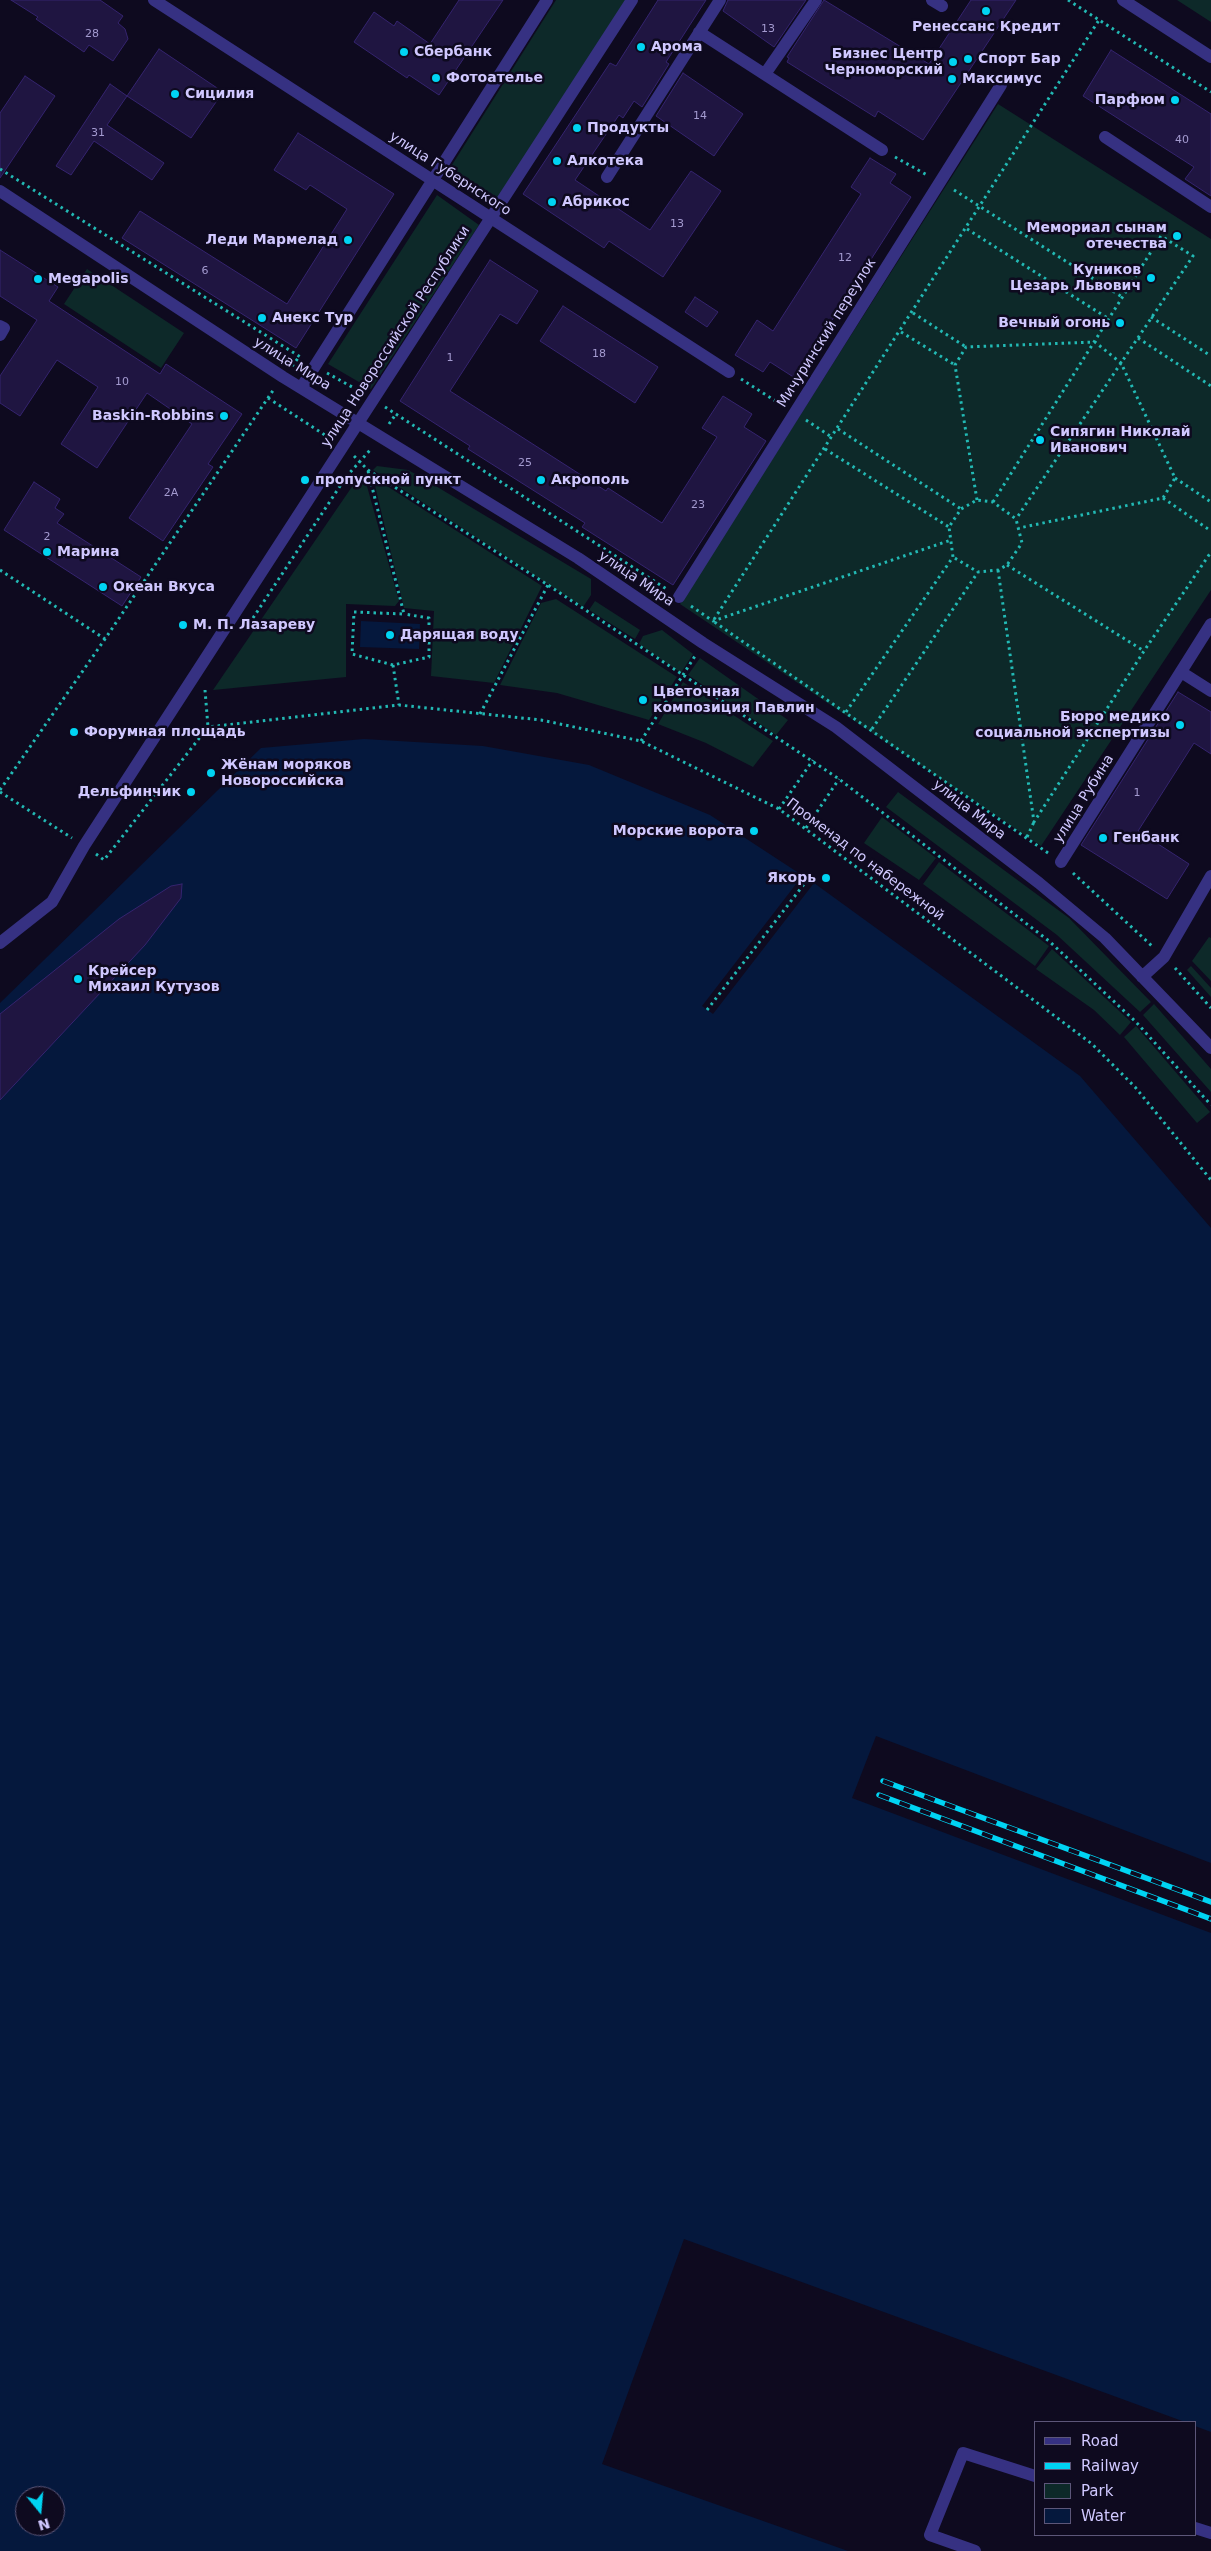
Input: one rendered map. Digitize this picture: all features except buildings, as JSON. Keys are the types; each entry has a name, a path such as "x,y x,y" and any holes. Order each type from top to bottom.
{"street":[{"name":"улица Губернского","path":"154,0 433,182 730,372"},
{"path":"301,388 547,0"},
{"name":"улица Новороссийской Республики","path":"0,943 52,902 84,846 632,0"},
{"path":"607,177 720,0"},
{"path":"765,74 816,0"},
{"path":"1123,0 1211,57"},
{"path":"699,32 882,150"},
{"name":"Мичуринский переулок","path":"678,597 1002,85"},
{"path":"1105,137 1211,207"},
{"name":"улица Мира","path":"0,191 283,377 578,558 703,643 861,745 1039,883 1105,938 1211,1048"},
{"path":"0,326 4,328 0,335"},
{"name":"улица Рубина","path":"1061,862 1211,624"},
{"path":"1181,672 1211,692"},
{"path":"1142,977 1164,957 1211,876"},
{"path":"975,2551 930,2535 963,2453 1034,2476"},
{"path":"1196,2528 1211,2533"}],"path":[{"path":"1068,0 1211,92"},
{"path":"713,622 1100,20"},
{"path":"0,169 299,357 396,414 678,597 872,729 978,572"},
{"path":"982,206 1122,297"},
{"path":"967,229 1109,319"},
{"path":"993,502 1161,236 1193,256 1016,519"},
{"path":"913,312 966,347 1095,342 1121,363 1174,478 1211,502"},
{"path":"1151,317 1211,356"},
{"path":"900,332 956,365"},
{"path":"1138,338 1211,386"},
{"path":"966,347 956,365 977,500"},
{"path":"210,682 205,690 208,727 104,860 0,791 268,398 299,357"},
{"path":"268,398 335,441 362,462 368,470 548,585 839,779 1049,941 1136,1022 1211,1105"},
{"path":"248,625 346,477 362,462 396,414"},
{"path":"838,429 961,509"},
{"path":"825,449 949,527"},
{"path":"368,470 404,614"},
{"path":"1163,498 1174,478"},
{"path":"1019,528 1163,498 1211,531"},
{"path":"846,712 953,557 949,527 961,509 977,500 993,502 1016,519 1022,543 1008,565 998,570 978,572 953,557"},
{"path":"713,622 951,540"},
{"path":"1027,837 1034,822 1144,651 1211,552"},
{"path":"1008,565 1144,651"},
{"path":"0,570 105,639"},
{"path":"998,570 1034,822"},
{"path":"480,714 548,585"},
{"path":"354,612 404,614 429,618 428,657 393,665 352,654 354,612"},
{"path":"641,741 703,643"},
{"path":"393,665 399,705"},
{"name":"Променад по набережной","path":"208,727 399,705 541,720 641,741 779,809 1092,1044 1135,1087 1211,1180"},
{"path":"779,809 813,760"},
{"path":"806,828 839,779"},
{"path":"707,1010 808,879"}],"green space":[{"path":"556,0 627,0 493,207 445,176"},
{"path":"1177,0 1211,0 1211,22"},
{"path":"998,104 1211,239 1211,590 1041,846 680,604"},
{"path":"437,195 479,225 371,389 328,364"},
{"path":"87,269 184,333 161,368 64,304"},
{"path":"377,466 408,470 591,579 591,595 583,607 373,470"},
{"path":"360,475 365,479 399,601 395,606 346,604 346,677 213,690"},
{"path":"373,477 542,586 494,683 431,676 434,611 404,608"},
{"path":"556,599 677,677 649,720 557,693 500,685 541,603"},
{"path":"595,601 640,630 635,639 589,610"},
{"path":"662,630 693,654 681,673 639,644 643,636"},
{"path":"700,658 788,720 776,735 688,675"},
{"path":"683,682 773,741 753,767 706,743 658,724"},
{"path":"898,792 1069,918 1151,1002 1140,1012 1057,935 886,807"},
{"path":"882,817 936,858 919,880 864,843"},
{"path":"939,862 1049,946 1035,966 923,884"},
{"path":"1209,937 1211,938 1211,981 1192,961"},
{"path":"1052,949 1131,1022 1120,1035 1094,1010 1036,969"},
{"path":"1191,966 1211,988 1211,997 1187,970"},
{"path":"1154,1004 1211,1069 1211,1092 1143,1015"},
{"path":"1136,1026 1210,1112 1197,1123 1124,1037"}],"water":[{"name":"Дарящая воду","path":"361,621 420,624 419,649 360,647"},
{"path":"364,739 483,746 589,765 710,815 814,883 1080,1076 1211,1228 1211,1863 876,1736 852,1798 1211,1933 1211,2432 1196,2426 1196,2421 1182,2421 684,2239 602,2464 848,2551 0,2551 0,1003 261,748"}],"pier":[{"path":"803,875 814,883 713,1014 702,1006"}],"railway":[{"path":"883,1781 1211,1902"},
{"path":"879,1795 1211,1919"}],"place":[{"name":"Ренессанс Кредит","path":"986,11"},
{"name":"Арома","path":"641,47"},
{"name":"Сбербанк","path":"404,52"},
{"name":"Спорт Бар","path":"968,59"},
{"name":"Бизнес Центр Черноморский","path":"953,62"},
{"name":"Фотоателье","path":"436,78"},
{"name":"Максимус","path":"952,79"},
{"name":"Сицилия","path":"175,94"},
{"name":"Парфюм","path":"1175,100"},
{"name":"Продукты","path":"577,128"},
{"name":"Алкотека","path":"557,161"},
{"name":"Абрикос","path":"552,202"},
{"name":"Мемориал сынам отечества","path":"1177,236"},
{"name":"Леди Мармелад","path":"348,240"},
{"name":"Куников Цезарь Львович","path":"1151,278"},
{"name":"Megapolis","path":"38,279"},
{"name":"Анекс Тур","path":"262,318"},
{"name":"Вечный огонь","path":"1120,323"},
{"name":"Baskin-Robbins","path":"224,416"},
{"name":"Сипягин Николай Иванович","path":"1040,440"},
{"name":"пропускной пункт","path":"305,480"},
{"name":"Акрополь","path":"541,480"},
{"name":"Марина","path":"47,552"},
{"name":"Океан Вкуса","path":"103,587"},
{"name":"М. П. Лазареву","path":"183,625"},
{"name":"Дарящая воду","path":"390,635"},
{"name":"Цветочная композиция Павлин","path":"643,700"},
{"name":"Бюро медико социальной экспертизы","path":"1180,725"},
{"name":"Форумная площадь","path":"74,732"},
{"name":"Жёнам моряков Новороссийска","path":"211,773"},
{"name":"Дельфинчик","path":"191,792"},
{"name":"Морские ворота","path":"754,831"},
{"name":"Генбанк","path":"1103,838"},
{"name":"Якорь","path":"826,878"},
{"name":"Крейсер Михаил Кутузов","path":"78,979"}]}
